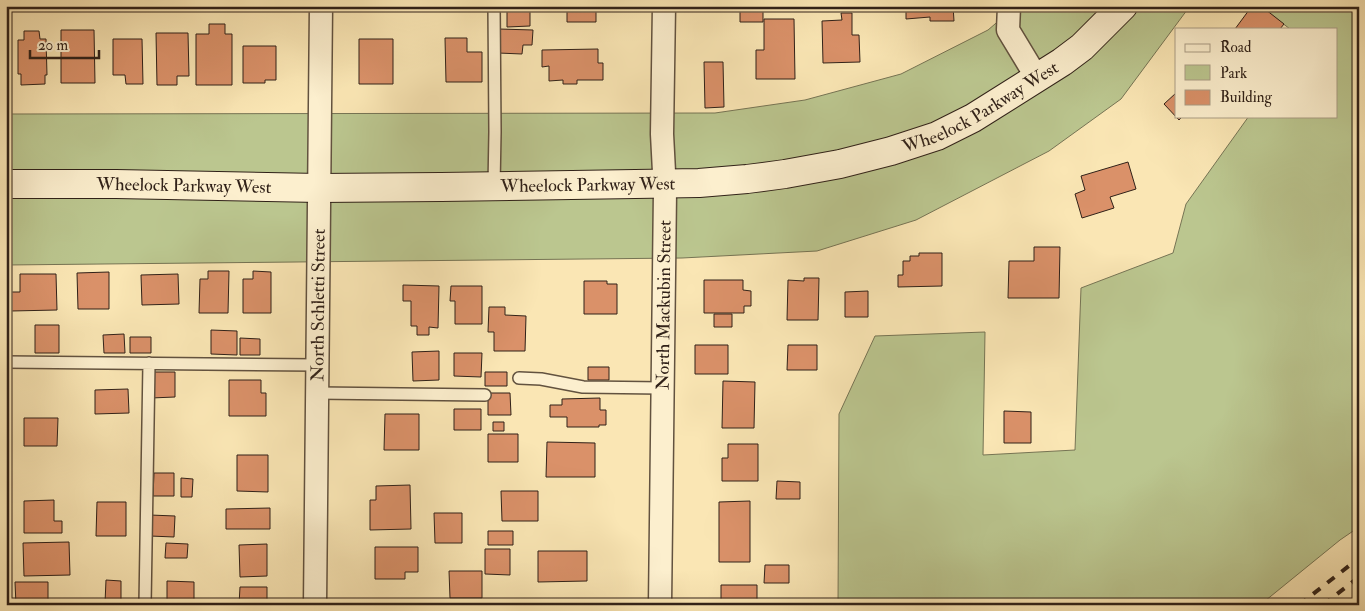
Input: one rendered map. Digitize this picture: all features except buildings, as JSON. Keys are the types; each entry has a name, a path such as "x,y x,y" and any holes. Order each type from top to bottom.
{"street":[{"name":"North Schletti Street","path":"315,605 321,6"},
{"name":"North Mackubin Street","path":"660,605 665,183 662,134 664,6"},
{"path":"1009,6 1008,30 1037,78"},
{"name":"Wheelock Parkway West","path":"6,184 319,188 494,186 699,183 785,174 840,164 891,151 937,136 973,118 1082,47 1123,6"}],"lane":[{"path":"494,6 496,132 494,186"},
{"path":"6,362 318,365"},
{"path":"145,605 149,363"},
{"path":"519,378 541,379 583,387 662,388"},
{"path":"317,393 485,395"}],"green space":[{"path":"1016,6 1190,6 1121,99 1049,151 916,220 817,251 682,258 6,265 6,114 715,113 805,100 901,74 988,30"},
{"path":"1260,6 1359,6 1359,527 1340,540 1260,605 838,605 839,414 875,336 985,332 983,455 1075,450 1081,288 1173,253 1186,204 1248,118 1338,118 1338,28 1289,28"}],"railway":[{"path":"1299,605 1359,558"},
{"path":"1323,605 1359,577"}]}
